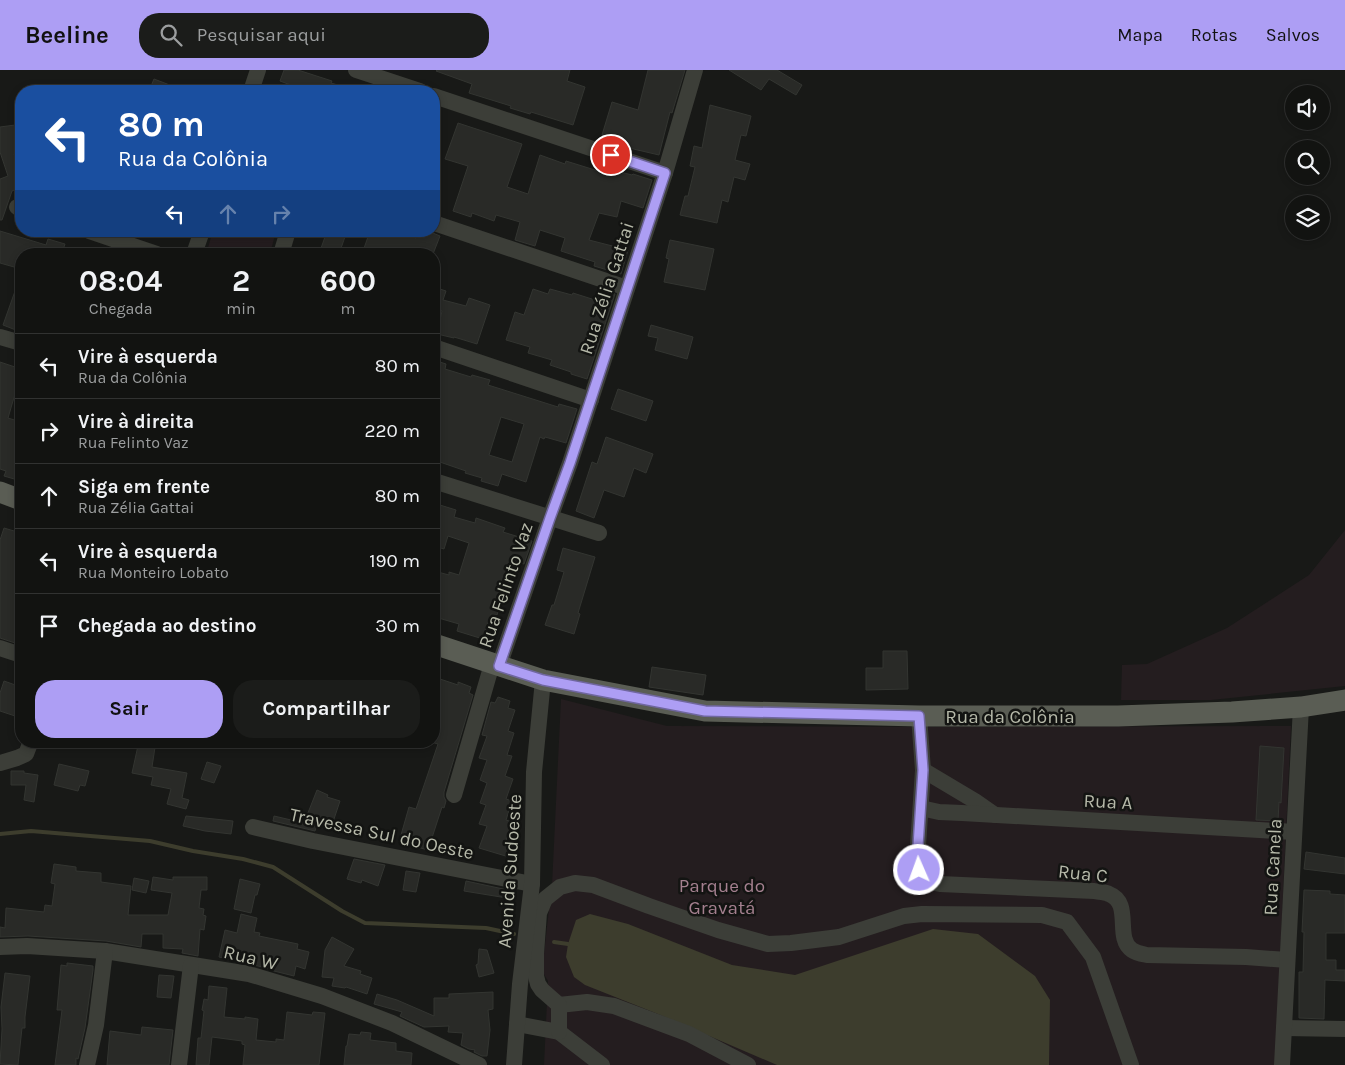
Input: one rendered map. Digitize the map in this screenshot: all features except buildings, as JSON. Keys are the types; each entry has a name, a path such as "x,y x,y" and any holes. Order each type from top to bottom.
{"main road":[{"path":"0,492 15,498"},
{"name":"Rua da Colônia","path":"440,646 543,680 705,711 919,716 1118,716 1232,712 1301,707 1345,700"}],"street":[{"path":"253,85 258,70"},
{"path":"356,70 402,85"},
{"name":"Rua Zélia Gattai","path":"550,518 591,400 665,173 695,70"},
{"path":"440,98 665,173"},
{"path":"440,225 627,288"},
{"path":"107,237 139,248"},
{"path":"0,337 15,341"},
{"path":"440,349 591,400"},
{"path":"440,483 599,533"},
{"name":"Rua Felinto Vaz","path":"454,795 496,665 550,518"},
{"path":"0,648 15,653"},
{"name":"Avenida Sudoeste","path":"514,1065 520,984 532,884 534,772 543,680"},
{"name":"Rua Canela","path":"1282,1065 1301,707"},
{"path":"919,716 923,770 921,808"},
{"path":"0,763 17,758 27,748"},
{"path":"923,770 995,815"},
{"name":"Rua A","path":"921,808 939,812 1294,832"},
{"name":"Rua C","path":"921,808 918,846 919,870 923,879 929,882 1094,891 1110,894 1120,904 1124,936 1128,946 1138,953 1287,960"},
{"name":"Travessa Sul do Oeste","path":"253,827 313,841 532,884"},
{"path":"748,1065 689,1034 614,1006 587,1002 559,1005 542,990 536,976 539,913 545,899 560,888 575,883 592,885 718,930 768,944 791,943 839,936 904,916 922,914 1042,915 1067,922 1093,957 1131,1065"},
{"name":"Rua W","path":"0,947 27,946 105,951 249,974 322,996 392,1023 479,1065"},
{"path":"87,1065 96,1025 105,951"},
{"path":"179,1065 191,965"},
{"path":"559,1005 559,1032"},
{"path":"517,1024 559,1032 602,1065"},
{"path":"1284,1028 1345,1029"}],"green space":[{"path":"211,237 274,237 272,248 208,248"},
{"path":"1345,530 1345,686 1211,700 1121,700 1122,665 1147,664 1227,628 1309,575"},
{"name":"Parque do Gravatá","path":"561,699 667,726 1291,726 1275,1065 544,1065 548,981 542,971 549,909 551,906"}],"shaded area":[{"path":"590,914 628,924 732,965 795,975 933,929 978,934 1035,976 1050,1000 1049,1065 777,1065 585,985 574,977 566,957 568,944 576,920"}],"waterway":[{"path":"0,834 31,831 150,841 193,851 243,859 273,867 342,911 365,923 486,928 514,934"},
{"path":"554,942 568,944"}],"route":[{"path":"611,155 665,173 570,463 499,666 543,680 705,711 919,716 923,770 918,846 919,870"}]}
